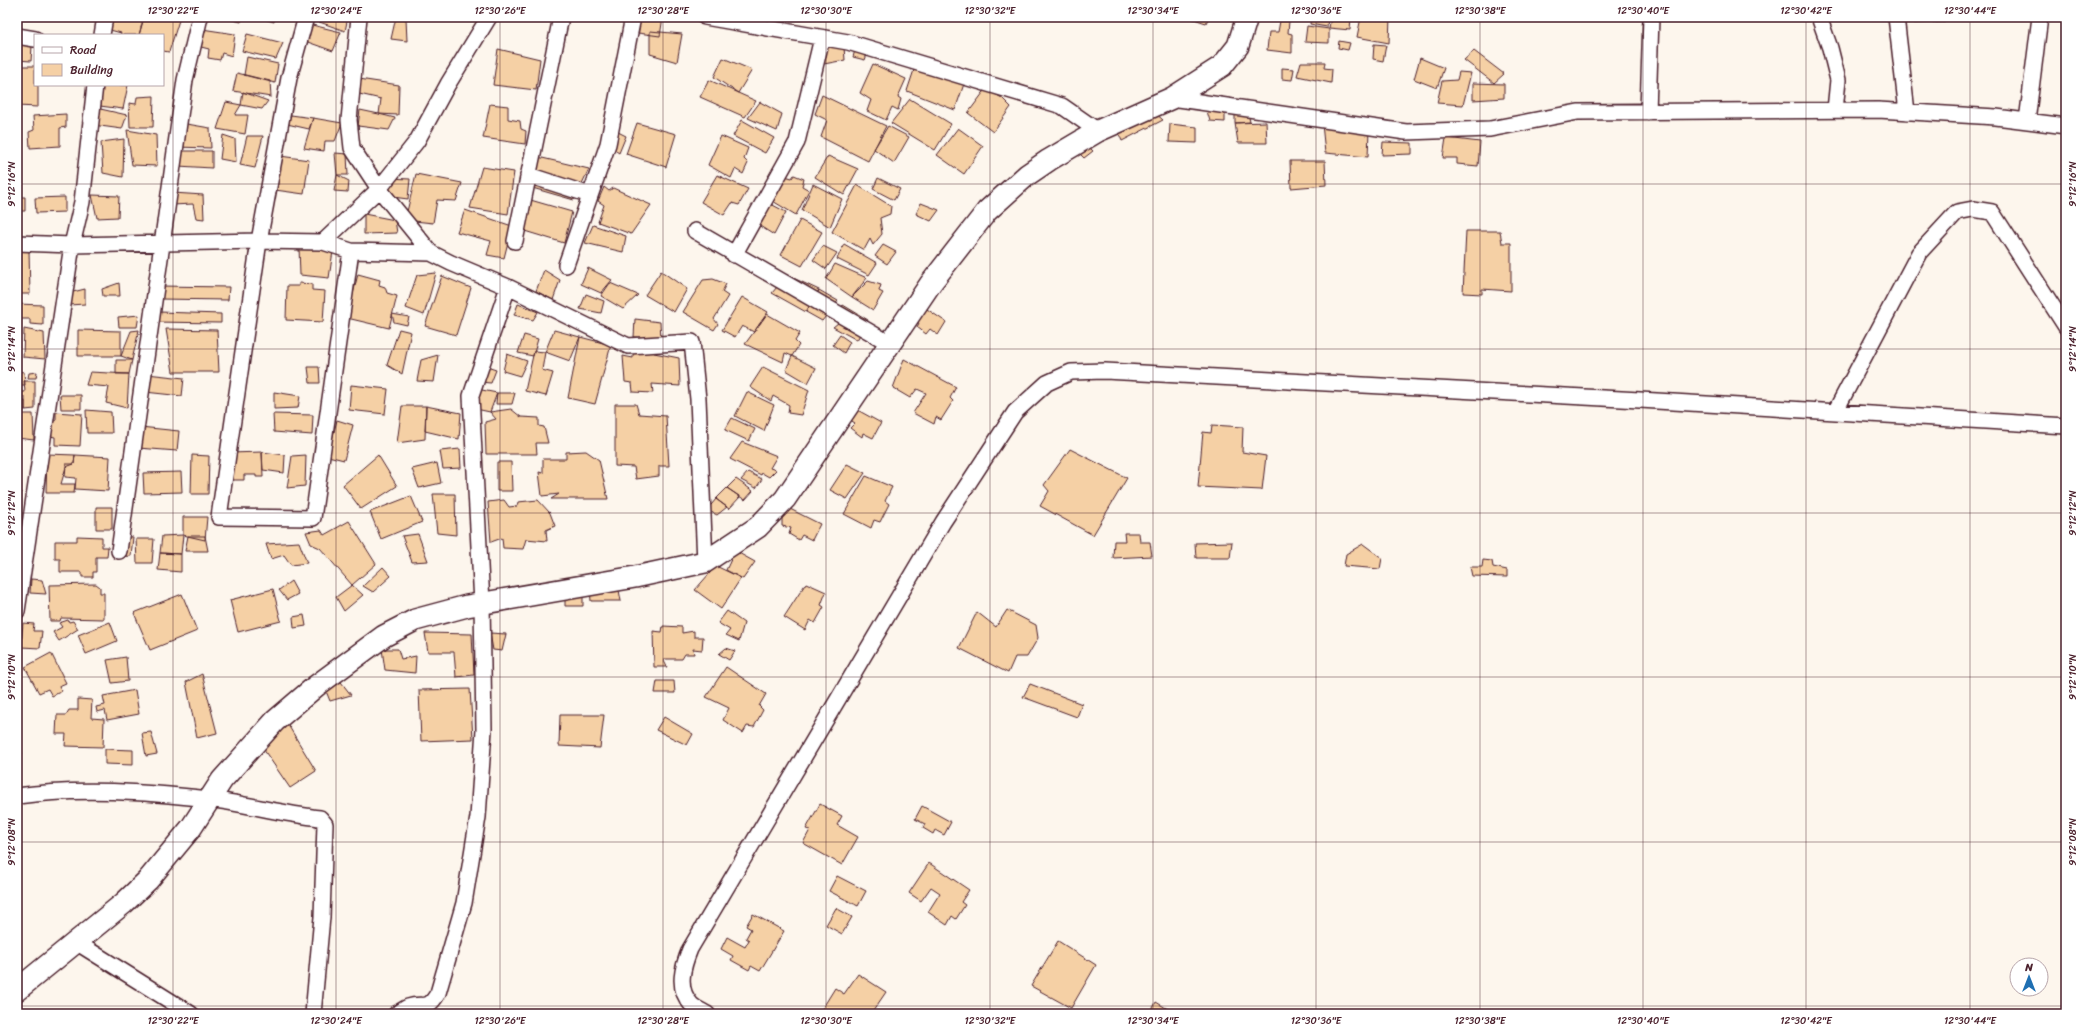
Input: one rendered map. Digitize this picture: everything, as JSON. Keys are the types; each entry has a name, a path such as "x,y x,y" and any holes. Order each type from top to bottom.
{"street":[{"path":"102,34 105,17"},
{"path":"119,551 184,80 200,17"},
{"path":"306,17 289,78 260,240 219,515 222,518 313,518 351,252"},
{"path":"359,17 348,120 352,148 379,189 431,253 450,263 508,287 628,346 692,342 698,399 705,562"},
{"path":"323,242 379,189 417,141 448,84 489,17"},
{"path":"515,241 561,17"},
{"path":"566,265 608,144 633,17"},
{"path":"705,17 848,42 1062,106 1098,131"},
{"path":"17,990 124,903 148,880 191,828 241,757 275,721 316,686 384,636 415,620 482,603 635,577 705,562 758,527 785,498 931,283 987,211 1027,175 1098,131 1172,98 1222,66 1238,46 1247,17"},
{"path":"1648,112 1651,17"},
{"path":"1819,17 1830,48 1838,80 1835,110"},
{"path":"1896,17 1906,112"},
{"path":"2027,121 2040,17"},
{"path":"17,36 34,39"},
{"path":"734,255 797,142 822,38"},
{"path":"17,611 72,245 82,202 95,86"},
{"path":"1172,98 1406,132 1490,129 1578,112 1835,110 1906,112 1996,117 2066,126"},
{"path":"528,175 590,195"},
{"path":"1835,412 1920,253 1956,212 1973,209 1992,212 2066,327"},
{"path":"695,231 889,344"},
{"path":"17,243 72,245 260,240 323,242 351,252 431,253"},
{"path":"396,1014 408,1007 423,1007 432,1004 438,994 464,903 478,816 484,730 482,603 470,396 508,287"},
{"path":"707,1014 691,1004 685,994 682,982 683,966 690,949 943,522 1015,412 1047,383 1071,372 1105,371 2066,426"},
{"path":"17,796 46,792 107,791 210,799 320,818 325,824 322,917 313,1014"},
{"path":"76,942 190,1014"}],"building":[{"path":"113,17 144,17 139,34 120,34 110,30"},
{"path":"144,17 180,17 169,52 164,51 164,34 139,34"},
{"path":"222,17 243,17 241,22"},
{"path":"258,17 275,17 274,22"},
{"path":"312,17 348,17 345,31 311,19"},
{"path":"396,17 406,19 407,41 391,39"},
{"path":"639,17 663,17 660,36 638,33"},
{"path":"1188,17 1209,17 1206,23"},
{"path":"1311,17 1328,17 1327,27 1310,24"},
{"path":"1331,17 1351,17 1350,30 1329,28"},
{"path":"1361,17 1390,17 1389,43 1357,37"},
{"path":"1914,17 1944,17 1944,22 1914,23"},
{"path":"1280,21 1289,21 1288,33 1292,34 1292,53 1267,50 1269,32 1278,32"},
{"path":"308,24 341,32 333,51 302,40"},
{"path":"1307,26 1329,29 1329,43 1305,42"},
{"path":"202,29 235,34 232,56 222,53 220,60 208,58 209,49 197,46"},
{"path":"650,31 682,34 677,62 650,54"},
{"path":"247,34 283,43 276,59 242,51"},
{"path":"1339,41 1350,43 1348,50 1338,48"},
{"path":"821,43 844,47 845,60 824,64"},
{"path":"1374,44 1386,45 1383,61 1373,59"},
{"path":"17,45 32,46 31,61 17,60"},
{"path":"856,47 869,49 865,60 853,57"},
{"path":"498,49 540,59 536,90 493,85"},
{"path":"1474,51 1504,74 1494,83 1464,60"},
{"path":"247,57 278,64 275,83 244,75"},
{"path":"723,58 752,70 738,93 714,77"},
{"path":"1420,58 1444,68 1437,88 1414,79"},
{"path":"1301,62 1325,62 1324,68 1332,69 1331,83 1297,76"},
{"path":"873,64 906,79 898,97 901,99 898,110 892,107 886,120 867,111 871,100 860,93"},
{"path":"19,66 34,66 34,86 38,86 38,107 17,106 17,71 19,71"},
{"path":"915,67 965,81 955,110 907,91"},
{"path":"1282,68 1294,69 1292,80 1282,79"},
{"path":"1459,72 1471,73 1463,105 1437,103 1442,81 1457,80"},
{"path":"237,73 270,81 271,97 233,91"},
{"path":"359,79 399,85 398,115 379,114 381,99 355,93"},
{"path":"709,80 756,101 745,117 700,97"},
{"path":"1473,83 1504,84 1504,98 1473,100"},
{"path":"102,86 128,86 123,109 100,106"},
{"path":"986,89 1002,98 1011,107 993,132 968,113"},
{"path":"243,92 268,101 262,109 241,105"},
{"path":"822,95 886,126 868,161 821,137 827,120 815,114"},
{"path":"154,96 153,127 130,127 129,103 136,104 137,97"},
{"path":"910,99 951,124 935,150 891,123"},
{"path":"226,102 241,105 235,115 248,115 245,134 217,129"},
{"path":"760,102 782,114 777,131 748,118"},
{"path":"490,104 508,106 508,119 520,121 521,129 526,131 525,144 483,138"},
{"path":"96,108 127,115 122,129 93,125"},
{"path":"1206,108 1225,109 1225,122 1210,121"},
{"path":"360,110 395,118 389,130 358,126"},
{"path":"1153,111 1163,120 1122,141 1116,127"},
{"path":"1235,112 1248,113 1250,122 1235,123"},
{"path":"66,114 66,127 60,128 60,146 30,148 29,132 34,130 33,116"},
{"path":"19,115 20,133 17,133 17,116"},
{"path":"291,115 313,118 309,129 287,124"},
{"path":"313,118 342,123 335,141 325,141 324,151 304,148"},
{"path":"742,120 774,138 765,153 733,136"},
{"path":"1266,122 1267,143 1238,143 1235,123"},
{"path":"181,123 210,128 211,148 175,147"},
{"path":"637,123 676,134 666,167 626,154"},
{"path":"1170,124 1197,127 1197,143 1169,142"},
{"path":"1322,124 1369,130 1368,157 1325,153"},
{"path":"888,126 909,137 894,163 874,149"},
{"path":"958,128 983,146 964,174 937,155"},
{"path":"127,130 156,135 157,166 132,165"},
{"path":"618,132 626,136 619,153 613,149"},
{"path":"223,135 235,139 236,162 220,159"},
{"path":"247,136 263,136 255,168 240,165"},
{"path":"721,136 748,148 744,159 748,163 743,174 735,169 731,178 708,165"},
{"path":"1446,138 1480,142 1478,166 1457,164 1457,158 1443,158"},
{"path":"124,139 123,177 103,173 101,142"},
{"path":"1084,142 1093,151 1084,158 1074,148"},
{"path":"1383,142 1412,143 1412,154 1382,155"},
{"path":"181,151 212,151 212,168 178,166"},
{"path":"335,153 347,154 348,175 337,175"},
{"path":"280,156 309,160 304,194 275,190"},
{"path":"828,156 858,169 844,195 815,177"},
{"path":"538,157 589,169 574,200 529,187"},
{"path":"1290,161 1325,161 1326,185 1291,188"},
{"path":"482,167 514,172 508,214 470,208"},
{"path":"416,174 462,183 456,201 437,200 433,223 405,220"},
{"path":"337,175 349,181 348,192 334,191"},
{"path":"717,175 748,189 739,205 732,203 724,215 701,202"},
{"path":"794,175 804,179 802,186 809,190 796,215 771,200 785,176 792,178"},
{"path":"388,178 410,179 408,199 385,196"},
{"path":"878,178 900,189 894,200 873,189"},
{"path":"813,184 842,199 830,227 802,210"},
{"path":"857,185 891,206 890,214 880,218 882,234 873,245 870,239 864,250 832,232"},
{"path":"604,187 609,191 613,188 651,205 631,234 598,222 604,205 598,201"},
{"path":"173,193 203,195 204,219 196,218 193,204 172,205"},
{"path":"92,195 119,196 118,217 97,218"},
{"path":"17,197 25,197 25,211 17,211"},
{"path":"65,197 65,212 36,213 35,198"},
{"path":"527,199 572,212 564,243 518,229"},
{"path":"767,202 786,212 774,235 755,223"},
{"path":"921,203 939,210 931,221 916,214"},
{"path":"465,210 512,226 504,258 487,255 491,241 457,232"},
{"path":"364,214 395,220 397,233 364,234"},
{"path":"800,220 822,232 802,266 781,255"},
{"path":"593,225 626,236 623,252 585,243"},
{"path":"1466,231 1500,231 1502,243 1511,243 1511,291 1482,289 1482,294 1463,293"},
{"path":"844,244 877,263 869,275 837,259"},
{"path":"883,245 896,252 887,264 875,256"},
{"path":"823,246 837,253 826,269 813,260"},
{"path":"299,247 333,251 329,278 300,275"},
{"path":"17,250 29,250 30,294 18,294 17,300"},
{"path":"835,264 867,278 852,297 826,279"},
{"path":"588,268 612,280 601,293 581,284"},
{"path":"544,270 560,280 553,300 536,291"},
{"path":"661,271 687,289 674,312 645,295"},
{"path":"436,273 424,315 406,308 417,275"},
{"path":"358,274 380,280 379,285 385,287 387,293 397,296 389,328 347,318"},
{"path":"787,275 819,290 806,312 772,293"},
{"path":"442,276 471,288 456,335 425,326"},
{"path":"713,279 726,284 722,292 728,296 714,319 718,324 714,330 683,312 703,280"},
{"path":"868,281 881,285 879,291 883,293 873,310 852,297"},
{"path":"119,283 120,296 103,296 102,289"},
{"path":"299,283 312,284 312,290 325,291 323,322 286,320 287,286 299,286"},
{"path":"610,283 638,295 623,309 601,296"},
{"path":"159,286 229,287 228,300 159,299"},
{"path":"85,289 85,304 69,305 69,293"},
{"path":"819,290 838,301 822,321 806,312"},
{"path":"586,294 604,301 601,313 580,309"},
{"path":"742,297 768,312 754,332 742,326 735,337 722,330"},
{"path":"17,304 43,305 43,325 30,324 30,319 17,319"},
{"path":"518,304 538,312 533,320 514,315"},
{"path":"843,305 868,320 857,340 833,327 838,323 833,319"},
{"path":"921,305 946,322 938,335 930,329 926,334 917,327 919,323 910,317"},
{"path":"159,312 221,314 221,323 154,322"},
{"path":"392,314 409,317 407,325 394,322"},
{"path":"767,314 800,333 795,341 799,345 792,356 785,353 783,362 745,344"},
{"path":"139,315 137,327 119,327 118,317"},
{"path":"635,319 660,322 661,338 634,337"},
{"path":"24,329 44,333 45,359 23,357"},
{"path":"166,329 217,330 219,372 173,372"},
{"path":"399,329 411,332 402,374 387,365"},
{"path":"78,330 121,331 121,356 78,356"},
{"path":"139,330 132,360 121,356 131,331"},
{"path":"554,330 580,337 570,361 545,352"},
{"path":"524,335 538,339 533,356 518,353"},
{"path":"840,335 850,342 844,353 833,345"},
{"path":"580,337 611,345 595,404 568,398"},
{"path":"633,349 654,349 654,353 679,358 680,386 652,384 653,393 633,392 632,383 625,382 623,356 633,358"},
{"path":"534,351 545,352 542,370 553,373 546,396 525,391"},
{"path":"507,354 527,361 520,376 503,371"},
{"path":"438,355 434,382 417,381 421,360"},
{"path":"792,356 816,368 808,383 786,370"},
{"path":"904,359 956,387 950,398 953,401 941,420 936,417 934,424 913,413 926,393 917,389 910,398 893,388"},
{"path":"116,360 132,360 129,374 116,374"},
{"path":"481,365 496,370 491,383 479,382"},
{"path":"308,367 319,367 320,383 310,383"},
{"path":"763,367 809,390 801,415 788,413 789,405 773,396 771,401 750,387"},
{"path":"17,371 24,372 25,385 17,385"},
{"path":"37,372 36,378 28,378 29,373"},
{"path":"90,372 129,374 127,408 106,403 109,387 86,385"},
{"path":"147,374 184,378 182,396 145,392"},
{"path":"24,381 35,381 35,409 25,410 25,397 17,397 17,392 25,392"},
{"path":"351,385 388,389 385,414 349,410"},
{"path":"477,389 497,393 490,412 476,409"},
{"path":"274,392 300,396 298,408 274,409"},
{"path":"747,392 774,405 764,431 735,416"},
{"path":"497,393 515,393 512,404 496,404"},
{"path":"60,395 81,395 81,409 61,409"},
{"path":"25,401 25,410 17,410 17,402"},
{"path":"615,404 636,404 639,414 666,416 669,466 659,466 659,476 636,479 634,467 615,466"},
{"path":"402,406 426,406 425,439 397,443"},
{"path":"426,406 461,413 459,439 425,431"},
{"path":"852,407 881,423 873,438 863,433 862,437 850,428 855,423 844,416"},
{"path":"511,409 521,417 539,418 539,426 544,427 548,443 536,443 537,454 486,454 485,422 496,419 490,412"},
{"path":"86,410 111,412 112,433 87,433"},
{"path":"56,412 82,414 80,446 55,445 55,437 50,436 50,423 56,420"},
{"path":"18,414 33,414 34,440 17,438"},
{"path":"273,414 313,415 312,435 274,432"},
{"path":"732,418 755,429 749,441 725,430"},
{"path":"337,420 353,425 344,460 328,456"},
{"path":"1212,425 1243,427 1242,452 1266,456 1262,490 1198,487 1203,432 1211,433"},
{"path":"140,427 179,431 177,451 138,448"},
{"path":"742,442 777,456 770,468 776,470 769,477 762,473 761,475 730,459"},
{"path":"460,449 461,468 443,469 440,451"},
{"path":"1070,449 1127,478 1093,535 1040,506 1049,491 1044,485"},
{"path":"586,451 599,460 608,499 551,499 559,494 542,496 539,472 543,473 543,459 566,459 566,452"},
{"path":"262,452 263,477 256,477 256,475 244,475 244,480 231,480 230,453"},
{"path":"262,452 285,455 284,473 263,470"},
{"path":"47,454 75,455 74,464 66,467 61,484 75,484 74,493 46,493"},
{"path":"75,455 110,457 108,491 75,489 76,478 65,477 66,464 74,464"},
{"path":"192,455 209,456 208,494 191,494"},
{"path":"306,455 305,486 287,488 292,456"},
{"path":"378,455 397,486 361,509 343,485"},
{"path":"497,462 511,462 512,491 497,491"},
{"path":"437,463 441,483 419,488 412,469"},
{"path":"847,464 865,473 847,499 830,490"},
{"path":"181,472 182,492 144,493 143,473"},
{"path":"748,472 762,479 756,488 741,480"},
{"path":"866,476 892,487 885,501 889,504 880,522 874,520 871,528 844,514"},
{"path":"736,479 753,491 745,500 727,488"},
{"path":"727,488 740,497 729,509 716,499"},
{"path":"17,492 21,492 21,512 17,512"},
{"path":"433,494 455,494 456,535 437,533"},
{"path":"411,496 422,522 381,539 370,512"},
{"path":"716,499 727,507 717,515 707,510"},
{"path":"504,500 509,507 517,506 518,502 538,500 550,513 555,526 546,530 547,541 526,539 523,549 503,548 502,538 491,542 488,502"},
{"path":"96,507 112,507 112,529 96,529"},
{"path":"788,508 820,524 812,540 802,535 799,540 789,534 791,528 782,526 782,518"},
{"path":"183,517 207,517 205,540 183,535"},
{"path":"349,521 376,564 352,585 320,548 311,544 306,532 321,530 324,535"},
{"path":"1124,533 1139,533 1140,542 1150,542 1152,556 1113,558 1114,541 1125,541"},
{"path":"418,534 428,561 412,562 402,536"},
{"path":"183,535 181,554 160,553 162,536"},
{"path":"77,536 102,537 102,547 108,547 107,557 96,557 96,572 93,572 93,577 82,577 82,572 60,572 60,559 55,559 55,541 77,541"},
{"path":"121,536 133,537 131,556 120,557"},
{"path":"188,536 205,536 208,551 185,551"},
{"path":"136,539 154,539 152,563 137,563"},
{"path":"299,542 307,563 291,565 284,555 271,559 266,544"},
{"path":"1232,542 1230,558 1196,558 1195,543"},
{"path":"1363,544 1382,558 1380,569 1344,566 1346,554"},
{"path":"735,551 755,562 743,579 726,570"},
{"path":"160,553 181,554 181,572 158,570"},
{"path":"1483,560 1492,561 1493,567 1507,570 1507,577 1472,576 1470,567 1482,567"},
{"path":"716,566 741,578 721,609 695,590"},
{"path":"383,567 391,576 373,592 363,586"},
{"path":"31,579 42,580 46,594 30,593"},
{"path":"291,581 298,594 287,600 279,590"},
{"path":"806,583 826,592 821,605 824,607 815,623 810,620 805,630 784,617"},
{"path":"96,584 100,587 100,593 104,593 104,619 61,618 60,621 50,621 49,585"},
{"path":"352,585 363,595 344,611 336,597"},
{"path":"618,585 621,601 591,601 590,588"},
{"path":"273,589 281,621 238,632 230,600"},
{"path":"565,593 583,594 583,606 565,606"},
{"path":"182,594 197,631 150,650 134,613"},
{"path":"1007,610 1036,625 1038,638 1027,657 1015,657 1008,673 959,648 977,612 996,627"},
{"path":"727,611 744,623 739,641 726,635 730,630 718,623"},
{"path":"304,615 306,626 294,628 293,617"},
{"path":"68,620 69,622 73,621 78,629 59,641 53,632 62,627 59,623"},
{"path":"110,622 117,641 86,654 78,635"},
{"path":"23,623 34,624 33,631 42,631 40,648 21,647"},
{"path":"663,626 682,627 682,633 694,631 694,637 703,637 702,650 693,649 694,654 685,654 682,659 663,659 667,667 654,667 653,631 662,632"},
{"path":"17,632 20,632 19,648 17,648"},
{"path":"425,633 472,634 474,675 456,677 454,652 428,652"},
{"path":"490,633 506,634 502,651 493,650"},
{"path":"726,648 735,651 729,660 719,654"},
{"path":"382,649 398,649 401,659 416,656 415,673 385,670"},
{"path":"51,653 66,683 59,686 62,691 52,696 48,689 39,693 25,667"},
{"path":"126,657 128,681 112,683 107,660"},
{"path":"726,667 766,694 759,706 763,710 754,727 747,726 743,733 723,720 729,708 706,697"},
{"path":"202,674 217,733 197,738 186,682"},
{"path":"338,678 351,695 330,701 324,686"},
{"path":"657,681 674,681 675,693 655,693"},
{"path":"1030,684 1082,704 1077,717 1023,697"},
{"path":"470,689 473,739 421,741 419,690"},
{"path":"135,690 139,714 107,720 105,710 97,712 96,707 105,705 103,696"},
{"path":"78,699 92,700 91,718 104,719 103,747 65,746 66,734 56,734 57,715 66,715 69,710 78,710"},
{"path":"282,715 316,771 290,788 257,740"},
{"path":"560,715 604,715 600,748 559,746"},
{"path":"664,717 693,734 687,745 656,730"},
{"path":"17,728 22,754 17,755"},
{"path":"151,732 157,754 146,756 142,733"},
{"path":"105,749 133,750 133,765 105,764"},
{"path":"820,804 842,816 837,825 858,837 842,865 803,843 810,830 806,829"},
{"path":"922,806 951,822 944,835 935,830 933,834 923,828 925,824 915,819"},
{"path":"929,863 969,890 961,902 965,905 956,919 952,916 947,925 928,912 940,893 931,887 921,901 909,893"},
{"path":"837,876 866,891 858,906 829,891"},
{"path":"836,908 852,917 842,934 826,925"},
{"path":"753,914 784,931 760,971 751,966 749,970 731,960 733,956 721,949 727,937 745,947 749,940 746,938 751,929 746,926"},
{"path":"1058,941 1096,965 1071,1008 1031,986"},
{"path":"858,974 886,992 871,1014 830,1014 822,1009 835,988 844,994"},
{"path":"1156,1002 1176,1014 1150,1014"}]}
